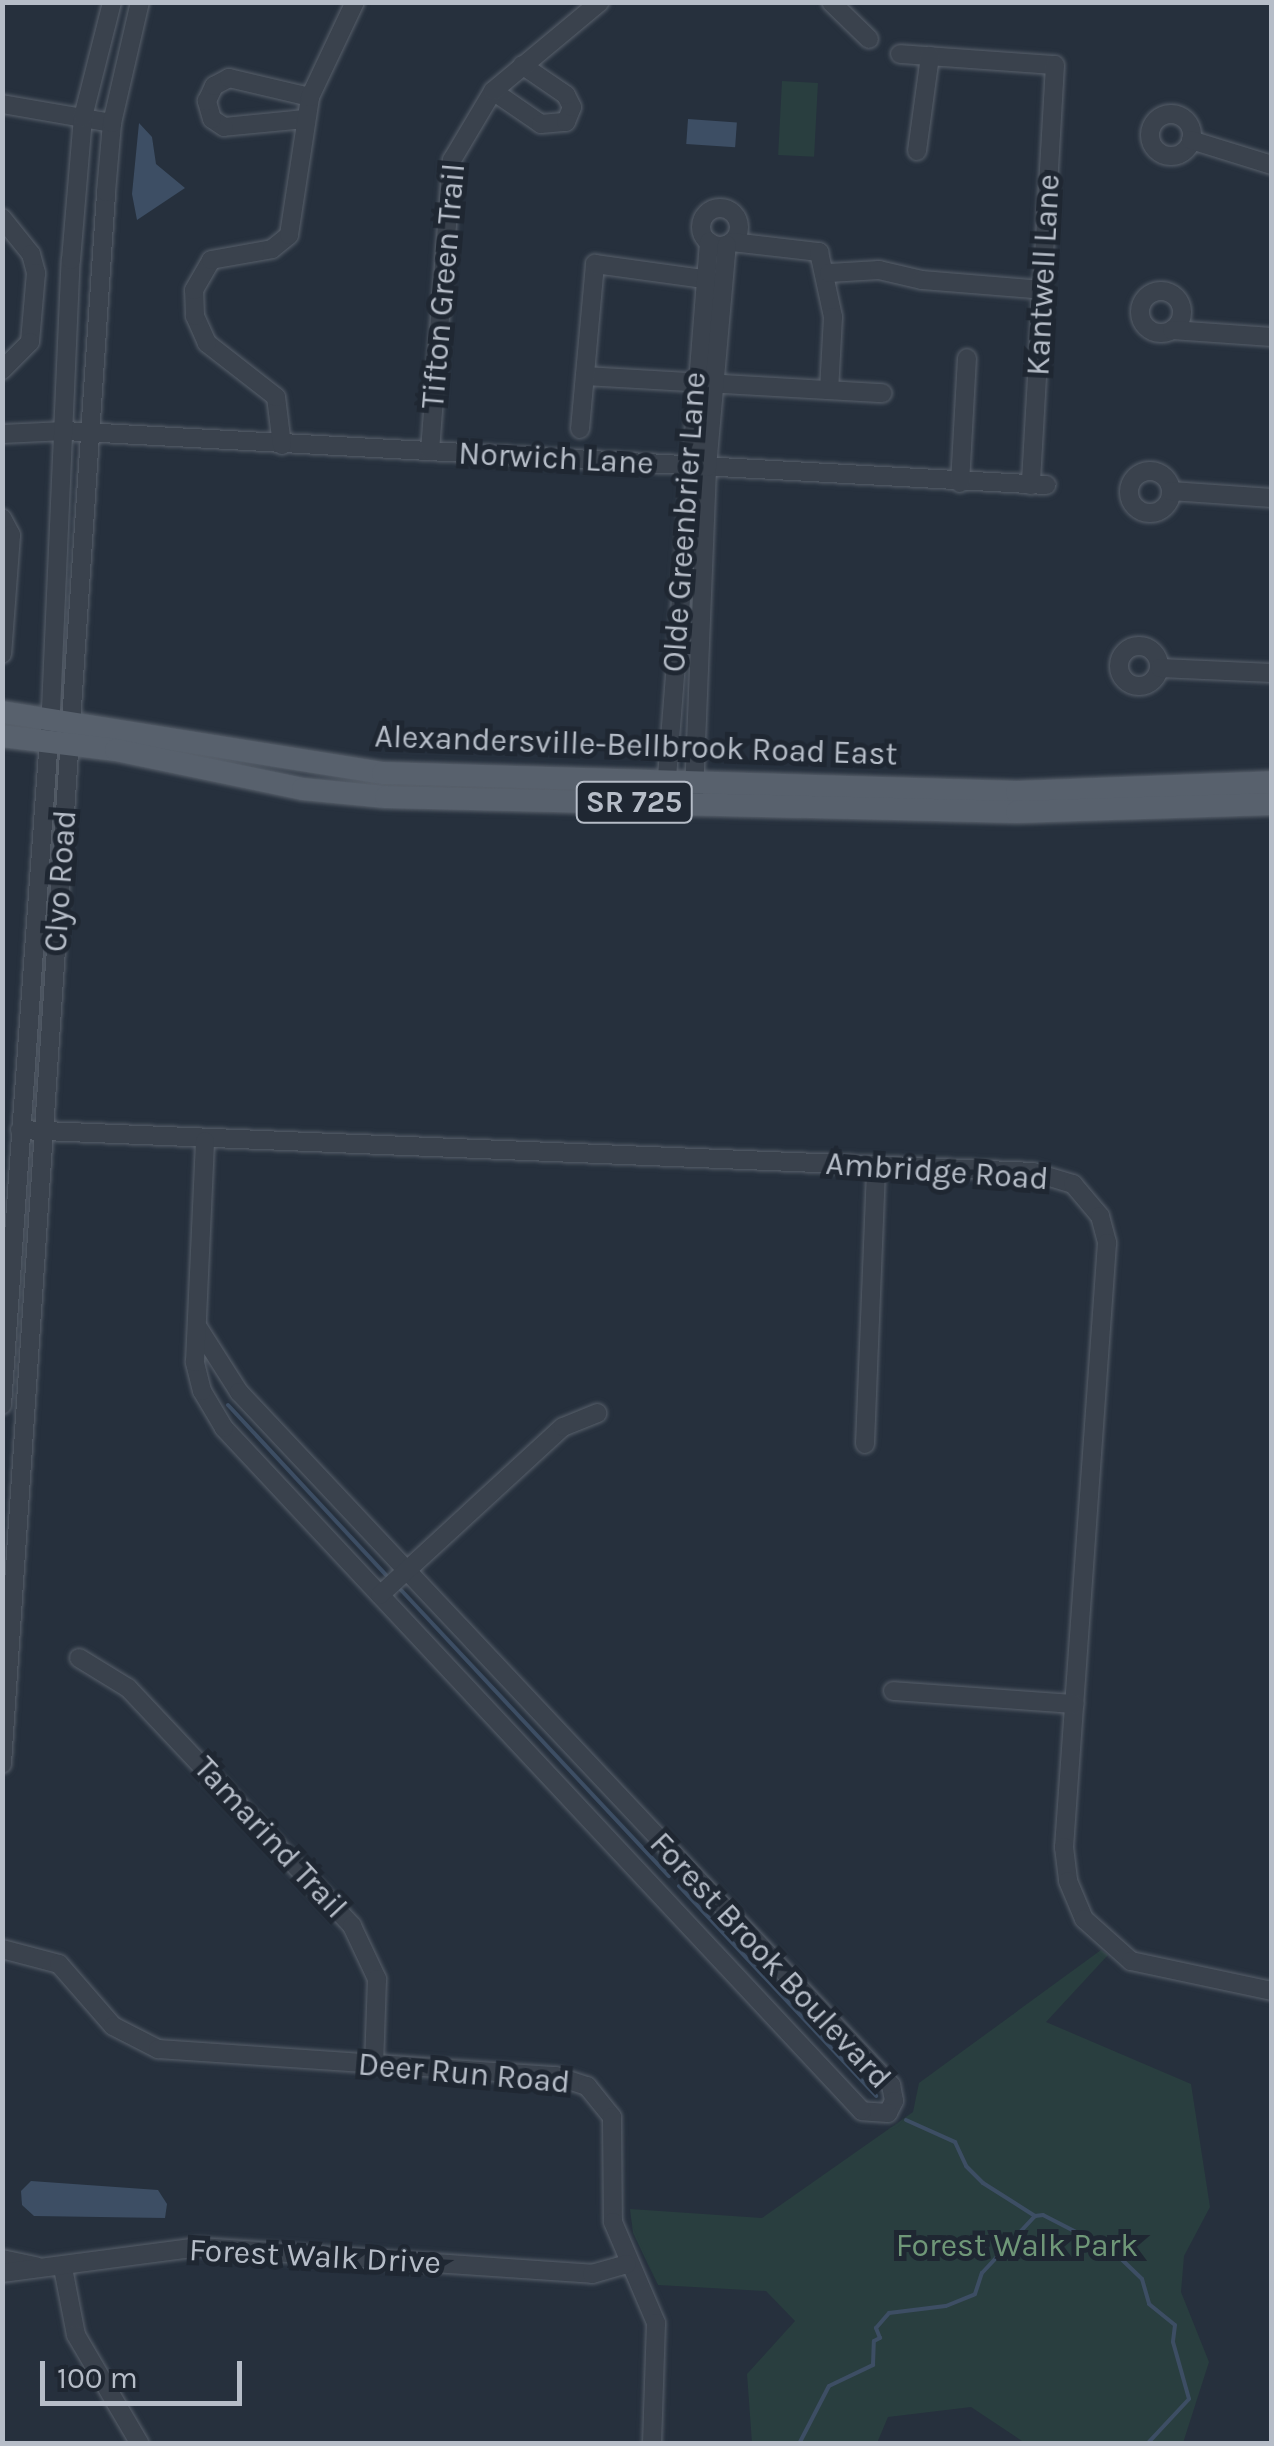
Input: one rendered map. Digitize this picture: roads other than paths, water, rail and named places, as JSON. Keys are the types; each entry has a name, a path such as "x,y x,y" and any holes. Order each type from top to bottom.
{"main road":[{"name":"Alexandersville-Bellbrook Road East","path":"2,712 61,731 349,795 693,804 1272,804"},
{"name":"Alexandersville-Bellbrook Road East","path":"2,736 61,731 383,773 694,777 1017,802 1272,782"}],"street":[{"name":"Clyo Road","path":"2,1764 10,1520 44,1131 61,731 64,431 83,116 112,2"},
{"name":"Clyo Road","path":"2,1405 7,1281 61,731 112,123 140,2"},
{"path":"282,444 276,396 216,354 200,330 193,303 198,278 211,260 272,249 289,235 310,97 354,2"},
{"name":"Tifton Green Trail","path":"430,451 447,180 462,133 492,90 600,2"},
{"path":"832,2 869,39"},
{"path":"900,54 930,56 917,151"},
{"name":"Kantwell Lane","path":"930,56 1055,65 1043,290 1039,485"},
{"path":"492,90 541,124 566,122 572,107 566,95 522,65"},
{"path":"305,118 224,127 212,119 207,101 214,86 235,78 310,97"},
{"path":"2,104 112,123"},
{"path":"1192,140 1272,165"},
{"path":"2,218 31,254 36,272 30,342 2,370"},
{"path":"723,243 815,249 828,274 829,390"},
{"name":"Olde Greenbrier Lane","path":"693,804 696,383 702,278 723,243"},
{"name":"Olde Greenbrier Lane","path":"665,803 698,467 716,384 723,243"},
{"path":"580,429 595,264 720,283"},
{"path":"828,274 879,270 922,280 1043,290"},
{"path":"1172,330 1272,337"},
{"path":"960,482 967,358"},
{"path":"585,376 883,394"},
{"name":"Norwich Lane","path":"2,434 88,432 1039,485"},
{"path":"1171,492 1272,498"},
{"path":"2,518 11,534 2,654"},
{"path":"1160,668 1272,673"},
{"name":"Ambridge Road","path":"20,1130 1047,1174 1073,1184 1100,1216 1107,1243 1064,1863 1084,1919 1112,1949 1147,1968 1241,1980 1272,1991"},
{"name":"Forest Brook Boulevard","path":"199,1328 239,1392 891,2085 894,2101 888,2114 862,2111 209,1407 196,1370 205,1140"},
{"path":"865,1444 876,1166"},
{"path":"7,1281 33,1284"},
{"path":"380,1595 563,1427 597,1413"},
{"name":"Tamarind Trail","path":"79,1658 128,1688 352,1926 377,1980 374,2064"},
{"path":"893,1691 1075,1704"},
{"name":"Deer Run Road","path":"2,1949 58,1964 114,2026 138,2043 556,2076 587,2086 612,2117 613,2222 659,2343 652,2444"},
{"name":"Forest Walk Drive","path":"2,2273 198,2247 592,2274 627,2264"},
{"path":"2,2259 54,2268 76,2335 140,2444"}],"water":[{"path":"688,119 737,122 735,147 686,144"},
{"path":"139,123 152,137 156,164 185,188 137,220 132,194"},
{"path":"31,2181 158,2190 167,2204 165,2218 34,2216 22,2205 21,2191"}],"waterway":[{"path":"228,1405 386,1575"},
{"path":"401,1590 669,1876"},
{"path":"679,1886 876,2096"},
{"path":"906,2120 955,2142 966,2166 983,2183 1035,2216"},
{"path":"799,2444 829,2386 873,2365 874,2341 880,2338 876,2328 889,2313 946,2306 975,2294 982,2273 1035,2216 1043,2215 1113,2251 1142,2279 1149,2304 1175,2325 1173,2342 1189,2399 1147,2444"}],"park label":[{"name":"Forest Walk Park","path":"1017,2246"}]}
